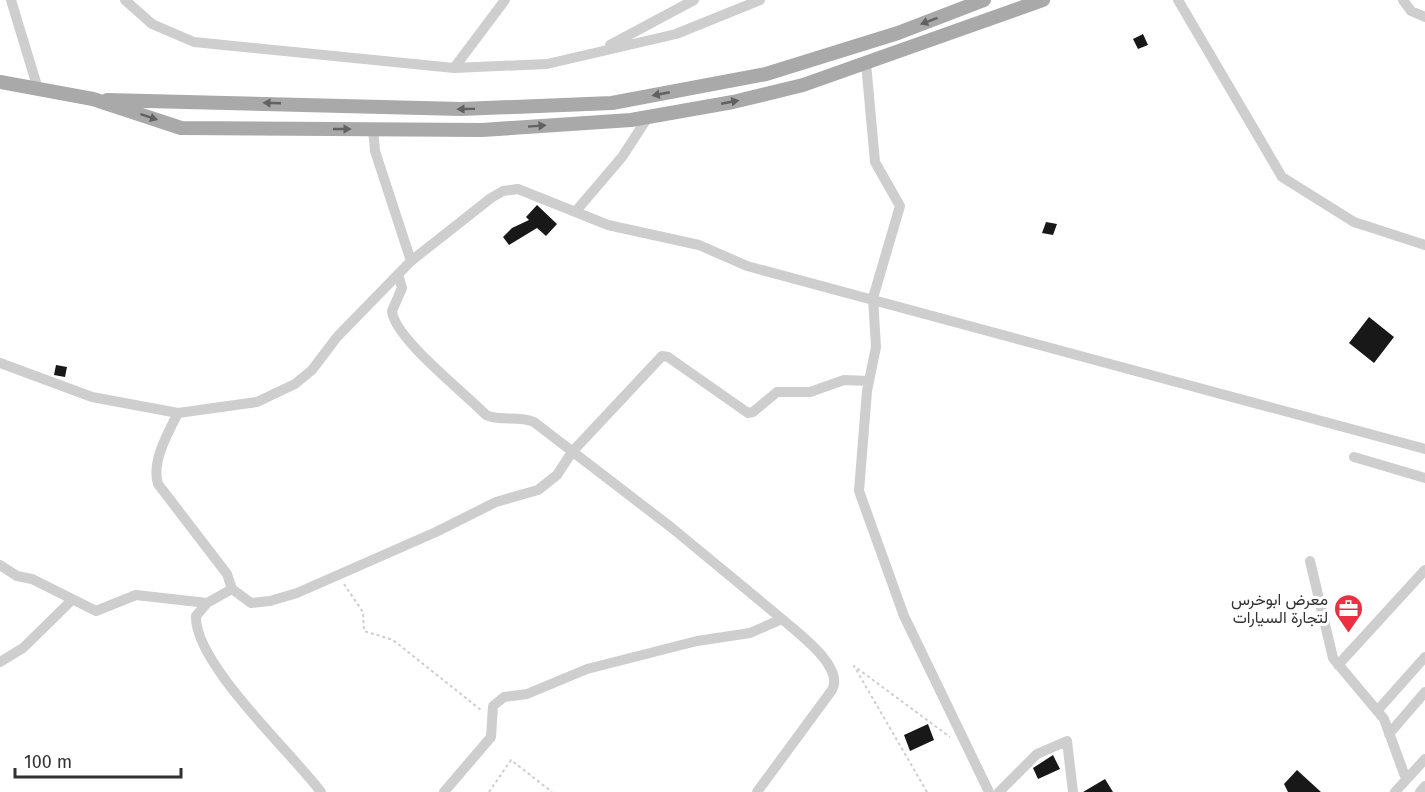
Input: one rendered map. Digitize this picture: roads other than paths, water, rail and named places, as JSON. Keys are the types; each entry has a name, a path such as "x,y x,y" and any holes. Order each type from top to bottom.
{"main road":[{"path":"93,99 461,109 612,103 766,74 897,33 984,0"},
{"path":"0,82 93,99 181,128 482,130 648,117 733,102 803,85 1043,0"}],"street":[{"path":"11,0 38,89"},
{"path":"125,0 152,24 194,42 454,68 547,64 676,34 760,0"},
{"path":"454,68 504,0"},
{"path":"595,53 694,0"},
{"path":"1178,0 1282,177 1354,222 1425,245"},
{"path":"1403,0 1411,11 1425,17"},
{"path":"866,63 875,162 900,206 873,298 876,347 869,381 859,490 904,616 988,792"},
{"path":"576,211 621,157 648,117"},
{"path":"373,129 375,151 411,261"},
{"path":"0,363 92,397 178,413 257,402 295,384 312,370 337,337 398,274 463,218 503,191 518,189 608,225 699,244 747,266 873,298 1425,449"},
{"path":"398,274 402,288 393,307 392,316 410,342 486,415 492,418 519,417 534,422 672,528 782,619 830,665 836,680 832,690 758,792"},
{"path":"178,413 161,452 156,476 158,484 227,574 232,589 243,598 260,603 297,592 496,502 538,490 557,475 572,452 662,356 668,357 748,413 753,412 777,392 810,392 844,380 869,381"},
{"path":"1354,457 1425,478"},
{"path":"1310,561 1333,658 1377,711 1389,734 1406,780"},
{"path":"0,565 17,576 32,579 96,611 136,595 207,603"},
{"path":"1338,665 1425,570"},
{"path":"232,589 200,609 196,622 207,653 258,720 304,769 321,792"},
{"path":"0,662 22,648 72,600"},
{"path":"444,792 491,737 493,706 504,696 527,694 560,679 605,664 697,641 750,633 782,619"},
{"path":"1377,711 1425,657"},
{"path":"1389,734 1425,692"},
{"path":"999,792 1037,754 1067,741 1073,792"},
{"path":"1395,792 1425,759"},
{"path":"1420,792 1425,786"}],"place":[{"name":"معرض ابوخرس لتجارة السيارات","path":"1349,634"}]}
